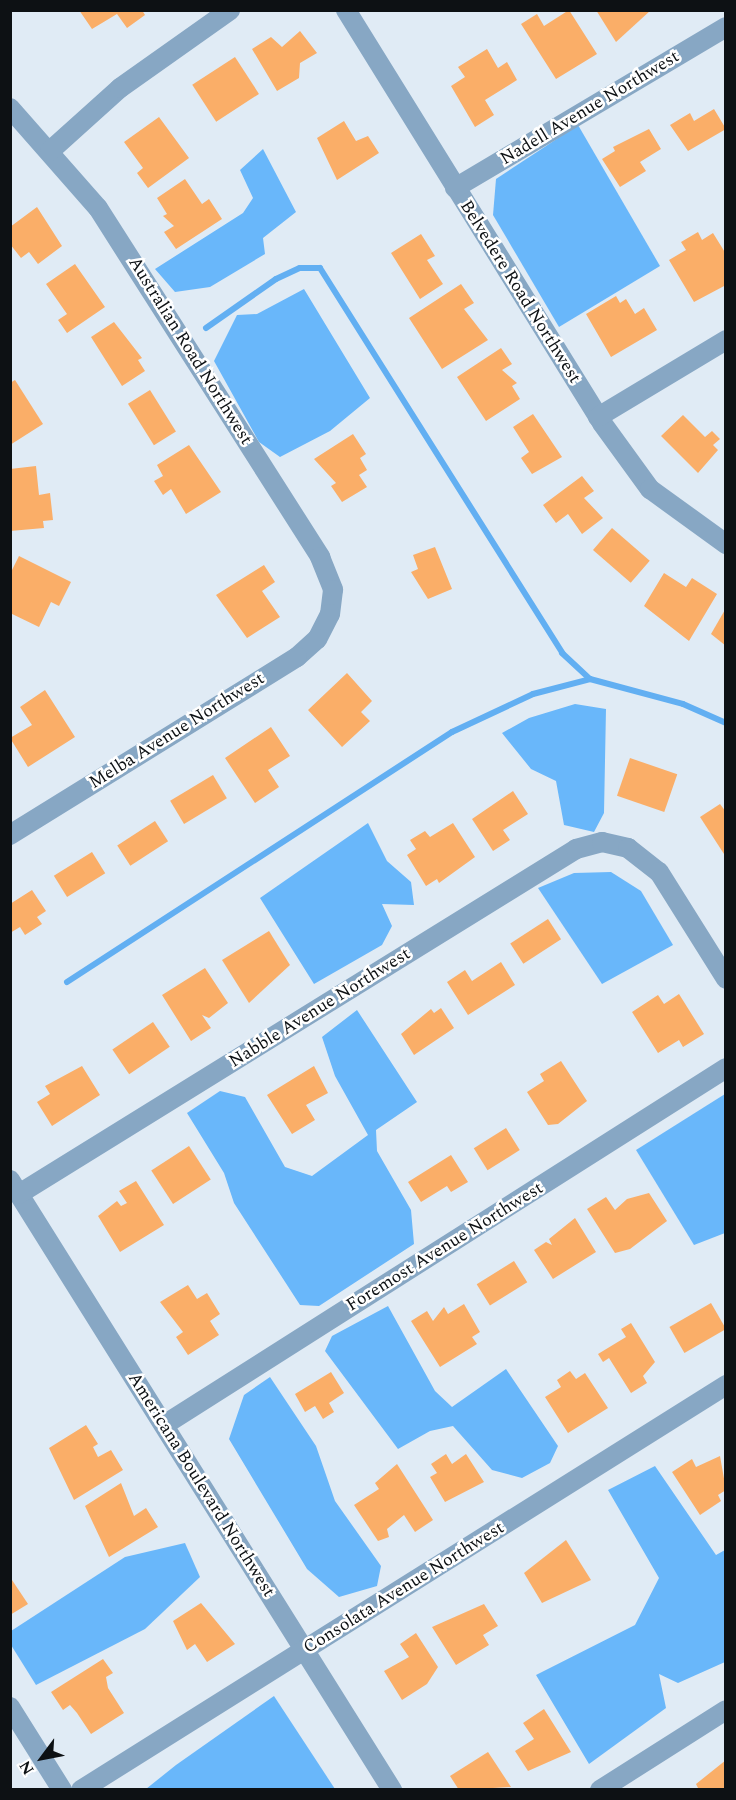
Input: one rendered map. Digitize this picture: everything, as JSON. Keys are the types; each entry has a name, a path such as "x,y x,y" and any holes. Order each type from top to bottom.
{"street":[{"path":"50,151 120,88 230,10"},
{"name":"Belvedere Road Northwest","path":"346,10 597,417 650,489 726,544"},
{"name":"Nadell Avenue Northwest","path":"455,188 726,27"},
{"name":"Australian Road Northwest","path":"10,108 99,208 320,557 333,590 330,614"},
{"path":"597,417 726,340"},
{"name":"Melba Avenue Northwest","path":"10,835 297,657 317,639 330,614"},
{"name":"Nabble Avenue Northwest","path":"15,1187 576,849 602,842 628,848 659,872 726,979"},
{"name":"Foremost Avenue Northwest","path":"164,1425 726,1068"},
{"name":"Americana Boulevard Northwest","path":"15,1187 392,1790"},
{"name":"Consolata Avenue Northwest","path":"81,1790 726,1385"},
{"path":"10,1707 62,1790"},
{"path":"600,1790 726,1710"}],"shaded area":[{"path":"578,125 660,266 559,327 493,215 496,179"},
{"path":"263,149 296,212 263,238 265,254 210,287 175,292 155,269 243,213 253,198 240,170"},
{"path":"304,289 370,398 330,431 280,457 259,442 214,361 237,315 257,314"},
{"path":"575,704 606,709 604,813 594,832 564,825 556,781 531,769 502,733 529,718"},
{"path":"368,823 387,861 411,882 414,905 382,904 392,926 382,945 314,984 260,898"},
{"path":"611,872 641,891 673,945 602,984 538,888 574,873"},
{"path":"357,1010 417,1102 376,1130 377,1151 411,1210 414,1244 319,1306 300,1305 234,1203 224,1173 187,1113 220,1091 245,1097 285,1167 312,1176 368,1135 335,1076 322,1037"},
{"path":"725,1094 725,1233 694,1245 636,1150"},
{"path":"388,1306 435,1391 452,1407 506,1369 558,1446 550,1463 522,1478 492,1470 453,1426 430,1431 398,1449 325,1351 332,1336"},
{"path":"270,1377 316,1446 335,1501 381,1566 377,1586 339,1597 307,1569 229,1439 244,1395"},
{"path":"655,1466 716,1555 725,1550 725,1662 678,1683 659,1674 666,1708 589,1764 536,1675 635,1625 659,1578 608,1490"},
{"path":"185,1543 200,1577 145,1629 36,1685 11,1645 11,1631 125,1557"},
{"path":"274,1696 335,1789 146,1789 176,1765"}],"building":[{"path":"79,10 142,10 145,15 127,28 117,14 92,29"},
{"path":"569,10 597,54 556,79 521,24 537,14 544,26"},
{"path":"596,10 651,10 616,42"},
{"path":"300,31 317,53 300,63 299,78 277,91 252,49 271,37 282,47"},
{"path":"487,49 498,68 507,62 517,80 485,100 494,115 475,127 451,86 465,77 458,67"},
{"path":"235,57 259,94 216,122 192,85"},
{"path":"714,109 726,129 688,151 670,125 690,113 694,121"},
{"path":"159,117 189,158 148,188 137,173 143,168 124,142"},
{"path":"344,121 356,141 368,136 379,153 337,180 317,138"},
{"path":"649,129 661,149 640,162 646,171 620,187 602,159 615,151 613,147"},
{"path":"185,179 202,204 209,199 222,219 176,249 164,232 174,226 163,216 167,214 157,198"},
{"path":"37,207 62,246 38,264 29,252 21,258 10,244 10,227"},
{"path":"698,232 702,240 713,233 726,254 726,285 694,302 669,260 686,250 681,242"},
{"path":"421,234 435,256 427,260 443,284 420,299 391,253"},
{"path":"75,264 105,307 67,333 58,320 67,314 46,284"},
{"path":"461,284 474,303 464,309 488,340 442,369 409,318"},
{"path":"616,296 620,303 626,299 635,314 644,308 657,330 611,357 586,314"},
{"path":"114,322 142,358 138,360 145,371 122,386 91,337"},
{"path":"501,348 512,364 502,370 517,383 512,386 520,399 486,421 457,377"},
{"path":"15,380 43,424 10,445 10,383"},
{"path":"150,390 176,432 154,445 128,404"},
{"path":"533,414 562,457 532,474 521,458 529,452 513,427"},
{"path":"683,415 705,437 712,431 720,439 713,445 718,450 698,473 661,436"},
{"path":"353,434 366,454 360,458 367,470 359,475 367,487 342,502 331,486 336,483 314,459"},
{"path":"189,445 221,492 186,514 171,489 163,495 154,481 163,476 157,465"},
{"path":"36,466 39,495 50,493 53,520 43,521 44,528 10,531 10,469"},
{"path":"582,476 594,491 584,498 603,518 582,534 568,514 556,523 543,505"},
{"path":"612,528 650,561 631,583 593,550"},
{"path":"435,547 452,589 428,599 411,572 418,569 413,555"},
{"path":"19,556 71,582 59,606 51,602 39,627 10,613 10,574"},
{"path":"264,565 275,582 262,591 280,617 247,638 216,595"},
{"path":"664,573 686,587 692,578 717,594 689,641 644,606"},
{"path":"726,608 726,646 711,634"},
{"path":"347,673 372,701 361,712 370,721 342,747 308,710"},
{"path":"45,690 75,737 28,767 10,738 32,725 20,707"},
{"path":"271,727 290,756 268,770 279,787 255,803 225,758"},
{"path":"630,758 677,774 664,812 617,796"},
{"path":"213,775 227,798 184,824 170,801"},
{"path":"513,791 528,814 503,830 510,840 493,851 472,819"},
{"path":"720,804 726,812 724,854 700,817"},
{"path":"155,821 168,841 130,866 117,846"},
{"path":"453,823 475,857 439,883 437,879 426,886 407,855 416,849 410,840 425,831 430,837"},
{"path":"92,852 105,873 67,897 54,876"},
{"path":"32,890 46,911 37,917 42,924 25,935 20,927 10,933 10,904"},
{"path":"548,919 561,939 523,964 510,944"},
{"path":"269,931 290,965 249,1003 222,960"},
{"path":"501,962 515,985 468,1015 447,982 465,970 472,981"},
{"path":"205,968 228,1003 209,1018 202,1015 211,1028 191,1041 162,995"},
{"path":"679,994 704,1034 683,1047 679,1040 658,1053 632,1012 658,995 664,1004"},
{"path":"441,1008 454,1028 414,1055 401,1034 431,1009 434,1013"},
{"path":"153,1022 170,1047 129,1074 112,1049"},
{"path":"561,1061 587,1101 558,1124 548,1125 527,1092 544,1081 540,1074"},
{"path":"82,1066 100,1095 52,1126 37,1102 50,1094 45,1086"},
{"path":"314,1066 328,1093 306,1105 315,1120 292,1134 267,1095"},
{"path":"506,1128 520,1150 488,1170 474,1148"},
{"path":"189,1146 211,1180 173,1204 151,1171"},
{"path":"451,1155 468,1182 451,1192 447,1186 421,1202 408,1182"},
{"path":"136,1181 164,1225 120,1252 98,1216 117,1201 121,1206 127,1203 119,1191"},
{"path":"649,1193 667,1221 630,1249 615,1253 587,1209 606,1197 615,1210 627,1199"},
{"path":"575,1218 596,1252 553,1279 534,1250 546,1242 552,1245 549,1239"},
{"path":"514,1261 527,1282 490,1306 477,1284"},
{"path":"188,1285 197,1299 207,1293 220,1314 210,1321 219,1335 188,1355 176,1337 183,1332 160,1302"},
{"path":"711,1303 726,1329 684,1353 669,1327"},
{"path":"464,1304 480,1332 472,1337 477,1344 440,1367 411,1321 427,1311 433,1321 444,1307 448,1314"},
{"path":"631,1323 655,1362 643,1376 647,1383 631,1393 609,1358 603,1362 598,1354 626,1337 621,1329"},
{"path":"570,1371 576,1379 585,1373 608,1408 568,1433 545,1397 561,1387 557,1380"},
{"path":"331,1372 344,1393 329,1403 334,1412 323,1419 315,1406 305,1412 295,1394"},
{"path":"86,1425 98,1444 93,1447 98,1457 111,1450 123,1470 74,1500 49,1448"},
{"path":"446,1454 452,1464 466,1454 484,1482 445,1502 430,1477 437,1473 431,1464"},
{"path":"720,1456 726,1490 718,1495 721,1501 700,1515 672,1472 692,1459 696,1467"},
{"path":"397,1464 433,1520 415,1532 404,1515 387,1529 389,1537 378,1541 354,1505 379,1489 375,1483"},
{"path":"121,1483 134,1516 146,1508 158,1527 109,1557 85,1506"},
{"path":"566,1540 591,1580 542,1603 524,1573"},
{"path":"10,1577 28,1604 10,1615"},
{"path":"201,1603 235,1644 207,1662 195,1644 187,1650 173,1621"},
{"path":"484,1604 498,1626 483,1635 489,1645 456,1665 432,1627"},
{"path":"416,1633 438,1667 427,1684 402,1700 384,1671 409,1657 400,1644"},
{"path":"103,1659 113,1673 106,1677 108,1688 124,1713 91,1734 70,1705 63,1710 51,1692"},
{"path":"544,1709 571,1752 528,1771 515,1751 534,1739 523,1723"},
{"path":"488,1752 511,1787 459,1790 450,1776"},
{"path":"726,1760 726,1790 699,1790 696,1784"}],"waterway":[{"path":"206,328 276,279 300,268 320,268 562,653 590,679"},
{"path":"67,982 452,732 533,694 590,679 683,704 726,723"}]}
